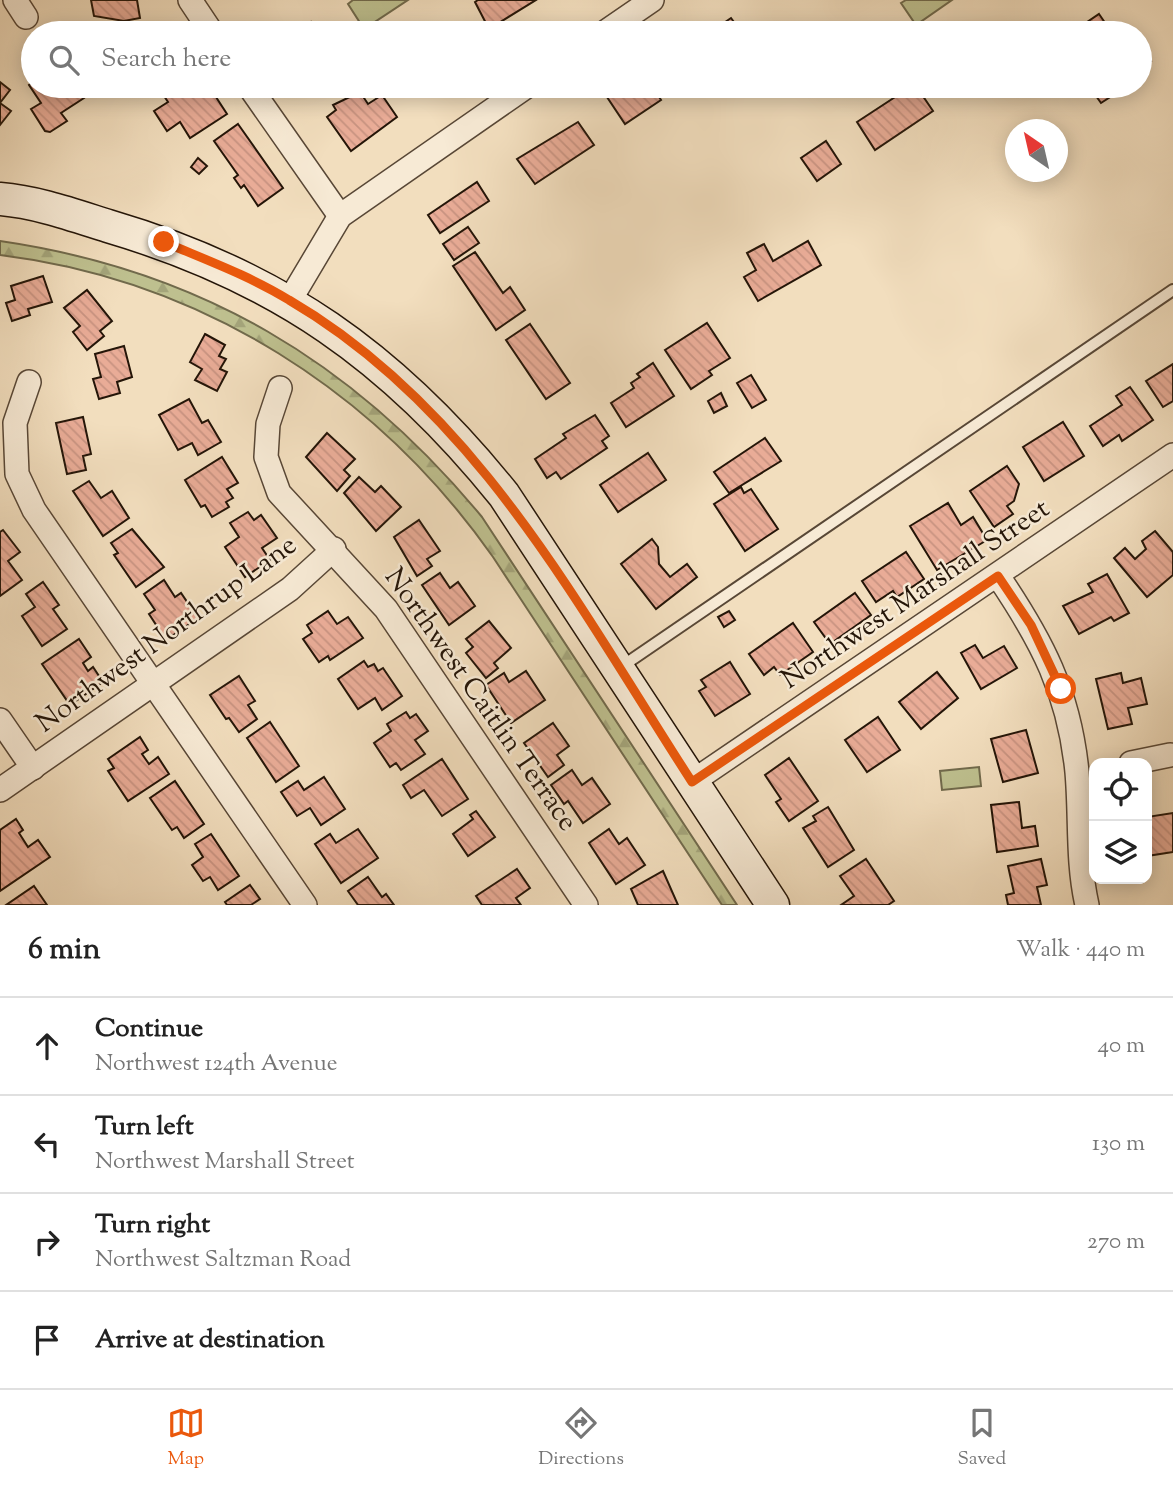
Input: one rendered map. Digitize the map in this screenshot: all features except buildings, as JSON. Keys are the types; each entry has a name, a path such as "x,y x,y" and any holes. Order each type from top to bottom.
{"main road":[{"path":"0,199 50,209 164,242 241,275 290,300 392,374 467,449 515,511 774,905"}],"street":[{"path":"190,0 200,21"},
{"path":"621,21 652,0"},
{"path":"257,98 340,216"},
{"path":"290,300 340,216 510,98"},
{"path":"29,382 15,423 17,474 34,510 305,905"},
{"name":"Northwest Caitlin Terrace","path":"280,388 268,424 266,457 279,493 334,549 386,609 586,905"},
{"name":"Northwest Marshall Street","path":"692,782 1173,456"},
{"name":"Northwest Northrup Lane","path":"0,790 290,589 334,549"},
{"path":"998,576 1031,625 1061,689 1086,773 1079,848 1087,905"},
{"path":"0,720 33,768"},
{"path":"1152,759 1170,755"}],"lane":[{"path":"619,668 1173,290"}],"green space":[{"path":"353,0 408,0 376,21 359,21 348,4"},
{"path":"906,0 952,0 922,21 913,21 901,3"},
{"path":"0,241 73,255 142,275 207,300 268,332 326,369 381,413 433,462 482,517 737,905 722,905 493,557 447,498 395,444 339,396 279,354 214,318 146,290 74,268 0,255"},
{"path":"979,767 981,786 942,790 940,771"}],"route":[{"path":"164,242 241,275 290,300 342,335 392,374 447,427 504,495 692,782 998,576 1031,625 1061,689"}]}
